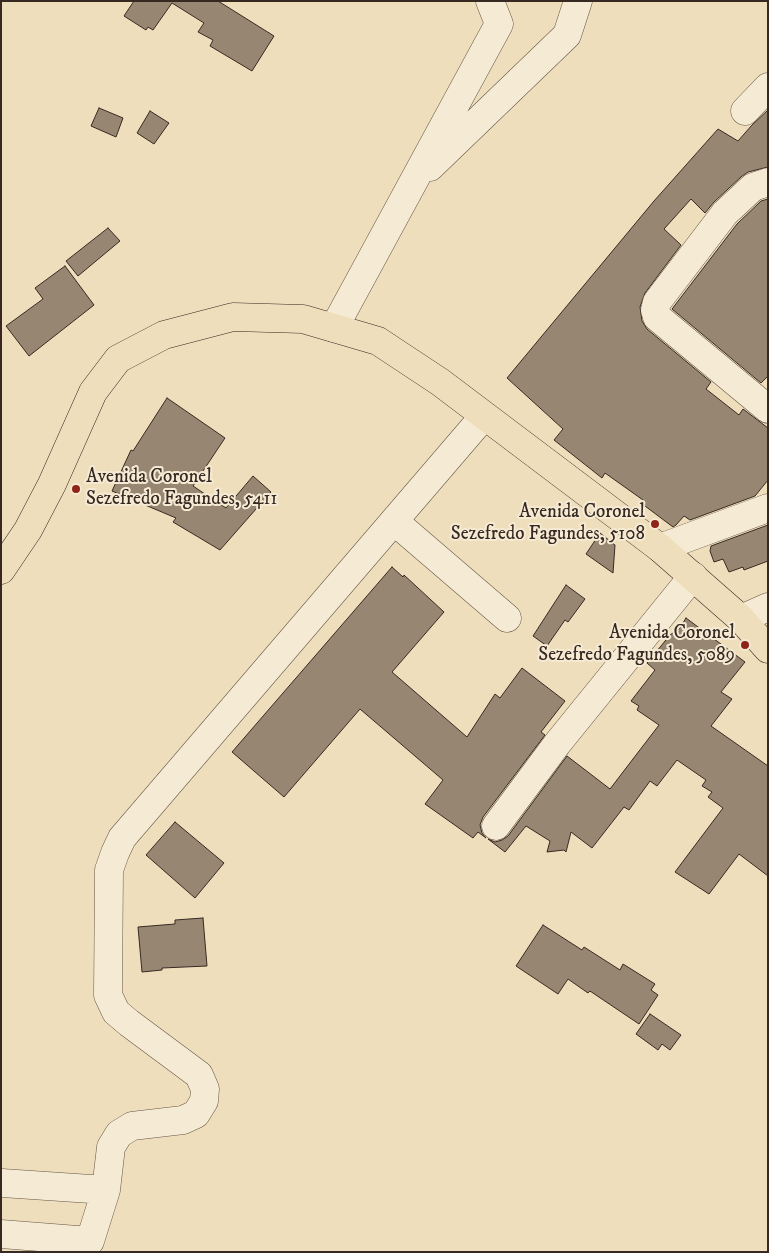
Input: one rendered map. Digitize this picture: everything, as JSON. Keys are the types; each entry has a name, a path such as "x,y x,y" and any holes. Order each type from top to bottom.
{"main road":[{"path":"1,570 28,530 52,484 93,392 118,359 164,336 233,317 302,319 378,341 440,382 660,548 740,619 768,649"}],"street":[{"path":"334,328 499,24 490,1"},
{"path":"411,185 567,35 578,1"},
{"path":"745,111 768,87"},
{"path":"768,182 754,188 725,213 657,302 655,310 657,317 768,409"},
{"path":"1,1234 86,1246 106,1190 112,1147 119,1134 132,1126 184,1120 196,1114 204,1101 205,1089 199,1074 116,1012 108,995 109,870 115,853 122,838 484,416"},
{"path":"660,548 768,508"},
{"path":"394,521 507,618"},
{"path":"496,826 557,744 693,576"},
{"path":"740,619 768,607"},
{"path":"2,1183 106,1190"}],"building":[{"path":"134,1 218,1 274,36 252,71 210,46 213,40 198,32 204,23 172,3 153,30 148,27 146,30 124,16"},
{"path":"99,108 123,118 116,137 91,126"},
{"path":"768,110 768,167 748,172 742,176 705,213 691,199 664,229 681,245 645,293 640,307 642,321 647,329 711,382 706,389 739,415 743,409 768,428 768,480 755,496 690,520 684,516 673,527 641,503 643,500 605,473 602,478 554,440 563,429 507,378 654,201 718,129 738,141"},
{"path":"150,111 169,123 154,144 137,133"},
{"path":"768,199 768,376 761,383 672,309 737,224 761,201"},
{"path":"108,228 120,241 78,276 66,261"},
{"path":"65,266 94,305 29,356 6,326 43,299 35,288"},
{"path":"167,398 225,438 193,486 226,508 253,476 271,492 220,550 173,522 176,518 112,491 131,450 133,451"},
{"path":"768,525 768,561 744,570 743,567 729,572 723,559 714,562 710,551 711,546"},
{"path":"600,533 615,545 613,573 586,554"},
{"path":"392,567 403,577 404,575 444,612 392,672 467,737 495,694 500,698 522,668 565,701 541,732 545,735 483,817 480,825 482,833 486,838 478,832 473,838 425,804 443,780 360,709 284,797 232,752"},
{"path":"566,585 585,599 568,622 565,620 547,646 533,636"},
{"path":"686,618 745,662 721,692 732,699 711,726 768,766 768,876 739,854 709,894 675,872 723,808 708,797 712,792 702,786 706,780 677,760 657,786 650,781 629,810 624,807 592,848 571,832 566,852 564,850 547,852 550,841 526,826 505,852 488,839 495,842 508,836 567,756 610,789 659,725 637,710 639,706 631,701 655,670 647,663 670,635 680,628"},
{"path":"175,822 224,863 195,898 146,855"},
{"path":"203,918 207,966 162,968 162,970 142,972 138,927 175,924 175,920"},
{"path":"543,925 582,950 584,947 620,970 623,964 655,984 651,990 658,995 639,1024 590,991 588,993 568,979 558,994 516,966"},
{"path":"650,1014 681,1035 670,1050 662,1044 658,1050 636,1034"}],"place":[{"name":"Avenida Coronel Sezefredo Fagundes, 5411","path":"76,489"},
{"name":"Avenida Coronel Sezefredo Fagundes, 5108","path":"655,524"},
{"name":"Avenida Coronel Sezefredo Fagundes, 5089","path":"745,645"}]}
